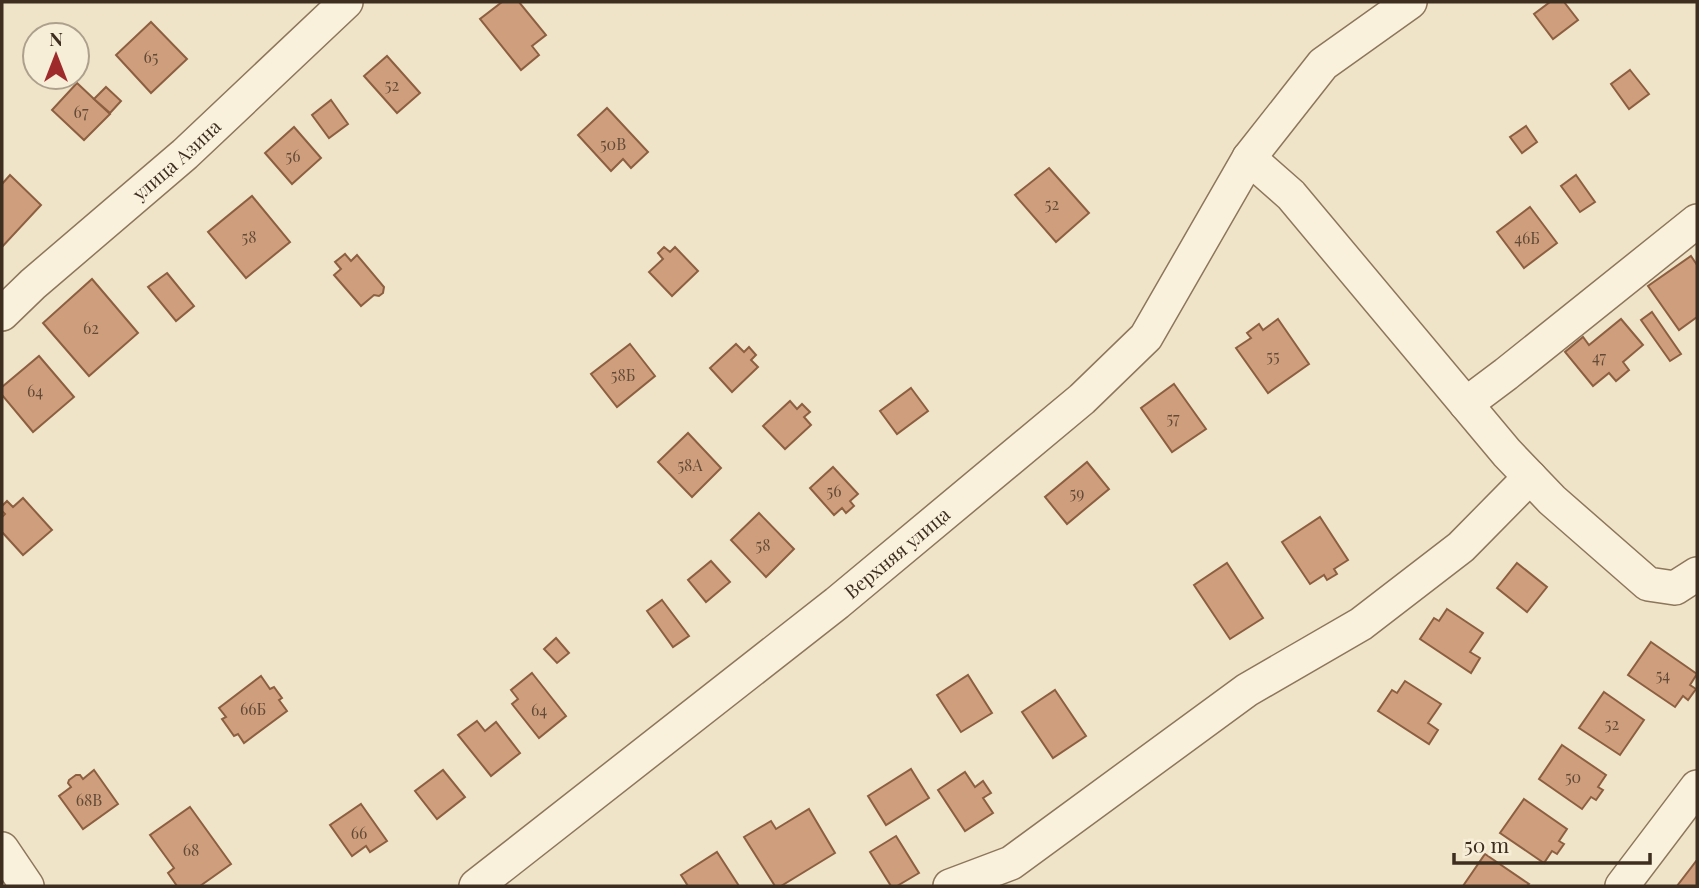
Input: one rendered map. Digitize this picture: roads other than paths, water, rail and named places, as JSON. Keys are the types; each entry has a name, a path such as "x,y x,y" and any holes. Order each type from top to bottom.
{"street":[{"name":"улица Азина","path":"2,314 33,284 185,154 346,2"},
{"name":"Верхняя улица","path":"477,886 837,603 1082,399 1146,337 1249,158 1323,64 1399,5"},
{"path":"1249,158 1291,195 1507,453 1552,500 1648,583 1690,589"},
{"path":"1466,404 1697,221"},
{"path":"950,886 1011,863 1247,690 1361,624 1461,547 1530,477"},
{"path":"1622,886 1697,787"},
{"path":"2,849 27,886"}]}
